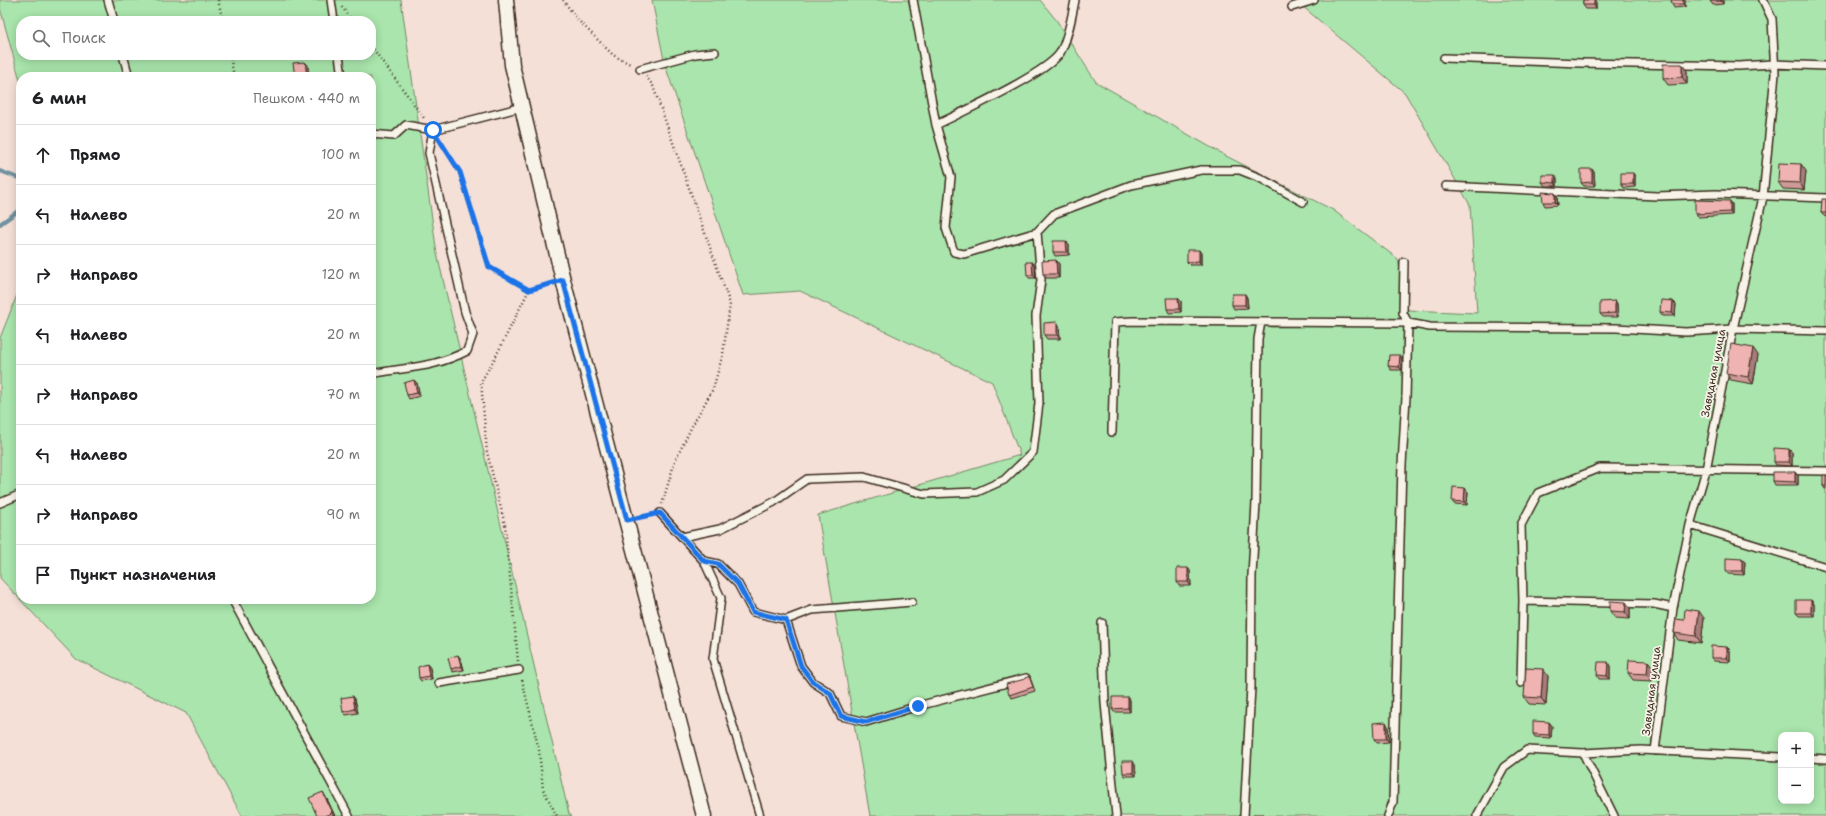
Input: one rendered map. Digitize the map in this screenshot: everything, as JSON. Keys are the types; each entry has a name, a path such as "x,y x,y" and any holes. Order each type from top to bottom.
{"street":[{"path":"506,0 512,65 563,280 704,816"}],"lane":[{"path":"108,0 113,16"},
{"path":"331,0 333,16"},
{"path":"913,0 936,125 951,177 946,228 954,252 964,254 1037,232 1054,214 1131,185 1201,170 1240,170 1260,178 1303,202"},
{"path":"936,125 1012,86 1045,67 1059,53 1070,25 1075,0"},
{"path":"1292,7 1314,0"},
{"name":"Завидная улица","path":"1655,751 1673,608 1690,524 1706,470 1733,329 1763,197 1775,74 1773,64 1772,19 1762,0"},
{"path":"640,69 695,54 715,52"},
{"path":"1444,58 1581,63 1739,66 1773,64 1826,66"},
{"path":"124,60 128,72"},
{"path":"340,60 341,72"},
{"path":"376,134 394,136 406,125 433,130 522,107"},
{"path":"376,373 430,365 449,360 467,351 473,334 465,312 429,153 433,130"},
{"path":"1446,186 1657,196 1716,194 1763,197 1826,198"},
{"path":"682,537 720,529 774,502 807,479 864,477 924,494 977,492 1004,480 1033,452 1039,403 1036,316 1042,280 1037,232"},
{"path":"1388,816 1393,802 1402,465 1406,397 1408,323 1403,313 1404,262"},
{"path":"1112,432 1115,322 1408,323 1430,327 1616,328 1686,332 1733,329 1826,331"},
{"path":"1244,816 1251,688 1252,576 1256,502 1258,339 1261,322"},
{"path":"1521,683 1523,601 1521,525 1538,493 1600,468 1826,471"},
{"path":"0,503 16,496"},
{"path":"660,513 704,561 721,598 713,659 760,816"},
{"path":"1690,524 1826,567"},
{"path":"704,561 718,564 738,584 753,612 786,620 812,610 912,602"},
{"path":"1523,601 1654,604 1673,608"},
{"path":"235,604 349,816"},
{"path":"786,620 801,666 813,682 830,693 841,716 866,722 918,706 1026,678"},
{"path":"1102,623 1105,703 1116,816"},
{"path":"439,684 519,670"},
{"path":"1477,816 1504,767 1528,750 1583,753 1655,751 1778,757"},
{"path":"1583,753 1614,816"},
{"path":"1814,758 1826,759"}],"path":[{"path":"218,0 222,16"},
{"path":"563,0 578,20 613,55 640,69 653,86 730,304 723,354 713,389 692,426 675,461 660,513 627,520"},
{"path":"341,5 349,16"},
{"path":"376,53 433,130 460,172 489,267 529,290 563,280"},
{"path":"231,60 233,72"},
{"path":"529,290 496,356 481,382 487,452 505,525 519,670 539,750 543,789 557,816"}],"green space":[{"path":"0,0 401,0 437,254 569,814 572,816 242,816 186,713 76,659 24,604 376,604 376,72 18,72 0,8"},
{"path":"652,0 1040,0 1057,21 1096,82 1226,156 1333,210 1398,259 1408,310 1477,313 1470,205 1405,93 1295,0 1826,0 1826,816 870,816 818,515 1020,455 992,382 800,291 743,295 665,65"},
{"path":"16,298 16,595 0,578 0,338"}],"building":[{"path":"1583,0 1594,0 1594,5 1583,5"},
{"path":"1671,0 1683,0 1683,4 1672,4"},
{"path":"1721,0 1721,1 1710,1"},
{"path":"305,62 306,72 294,72 293,63"},
{"path":"1663,64 1682,64 1682,77 1663,78"},
{"path":"1779,163 1801,164 1800,183 1778,182"},
{"path":"1581,169 1592,169 1592,182 1581,183"},
{"path":"1621,173 1633,173 1633,184 1621,184"},
{"path":"1542,175 1555,175 1555,183 1542,182"},
{"path":"1542,192 1555,193 1555,202 1543,202"},
{"path":"1822,199 1826,199 1826,213 1821,213"},
{"path":"1695,200 1730,201 1730,212 1695,214"},
{"path":"1053,241 1066,241 1067,252 1053,252"},
{"path":"1187,250 1199,250 1199,261 1187,262"},
{"path":"1056,260 1057,274 1043,274 1042,261"},
{"path":"1026,262 1032,262 1033,275 1027,275"},
{"path":"1232,294 1245,294 1245,305 1232,305"},
{"path":"1166,298 1178,298 1179,309 1167,309"},
{"path":"1661,300 1673,301 1672,313 1660,312"},
{"path":"1615,301 1615,313 1600,314 1600,302"},
{"path":"1057,322 1057,335 1044,335 1044,323"},
{"path":"1731,344 1753,348 1748,377 1726,373"},
{"path":"1389,355 1400,355 1399,367 1388,366"},
{"path":"414,380 417,393 407,395 404,383"},
{"path":"1774,448 1789,449 1789,462 1774,462"},
{"path":"1773,472 1795,472 1795,482 1773,481"},
{"path":"1823,475 1826,475 1826,486 1823,486"},
{"path":"1453,487 1465,488 1464,502 1452,501"},
{"path":"1726,558 1742,559 1742,571 1726,571"},
{"path":"1177,568 1188,568 1188,582 1177,582"},
{"path":"1796,600 1811,600 1811,613 1796,613"},
{"path":"1610,601 1626,602 1625,612 1610,611"},
{"path":"1685,609 1699,611 1696,636 1674,633 1676,619 1684,620"},
{"path":"1711,646 1727,647 1727,658 1711,658"},
{"path":"458,655 461,666 451,669 448,658"},
{"path":"1629,660 1648,661 1647,674 1628,673"},
{"path":"1598,662 1608,662 1607,676 1597,675"},
{"path":"427,664 429,676 419,678 418,667"},
{"path":"1526,668 1543,669 1541,698 1524,697"},
{"path":"1029,676 1033,687 1009,695 1006,684 1025,679"},
{"path":"353,696 355,709 343,712 341,698"},
{"path":"1112,697 1128,697 1128,708 1112,709"},
{"path":"1533,721 1549,722 1549,735 1533,734"},
{"path":"1386,722 1386,739 1374,739 1373,723"},
{"path":"1122,761 1133,761 1133,773 1123,773"},
{"path":"323,792 332,813 324,816 317,816 309,798"},
{"path":"1254,814 1264,814 1264,816 1254,816"}],"waterway":[{"path":"0,171 16,177"},
{"path":"0,224 16,213"}],"route":[{"path":"433,130 460,172 489,267 529,290 563,280 627,520 660,513 704,561 718,564 738,584 753,612 786,620 801,666 813,682 830,693 841,716 866,722 918,706"}]}
